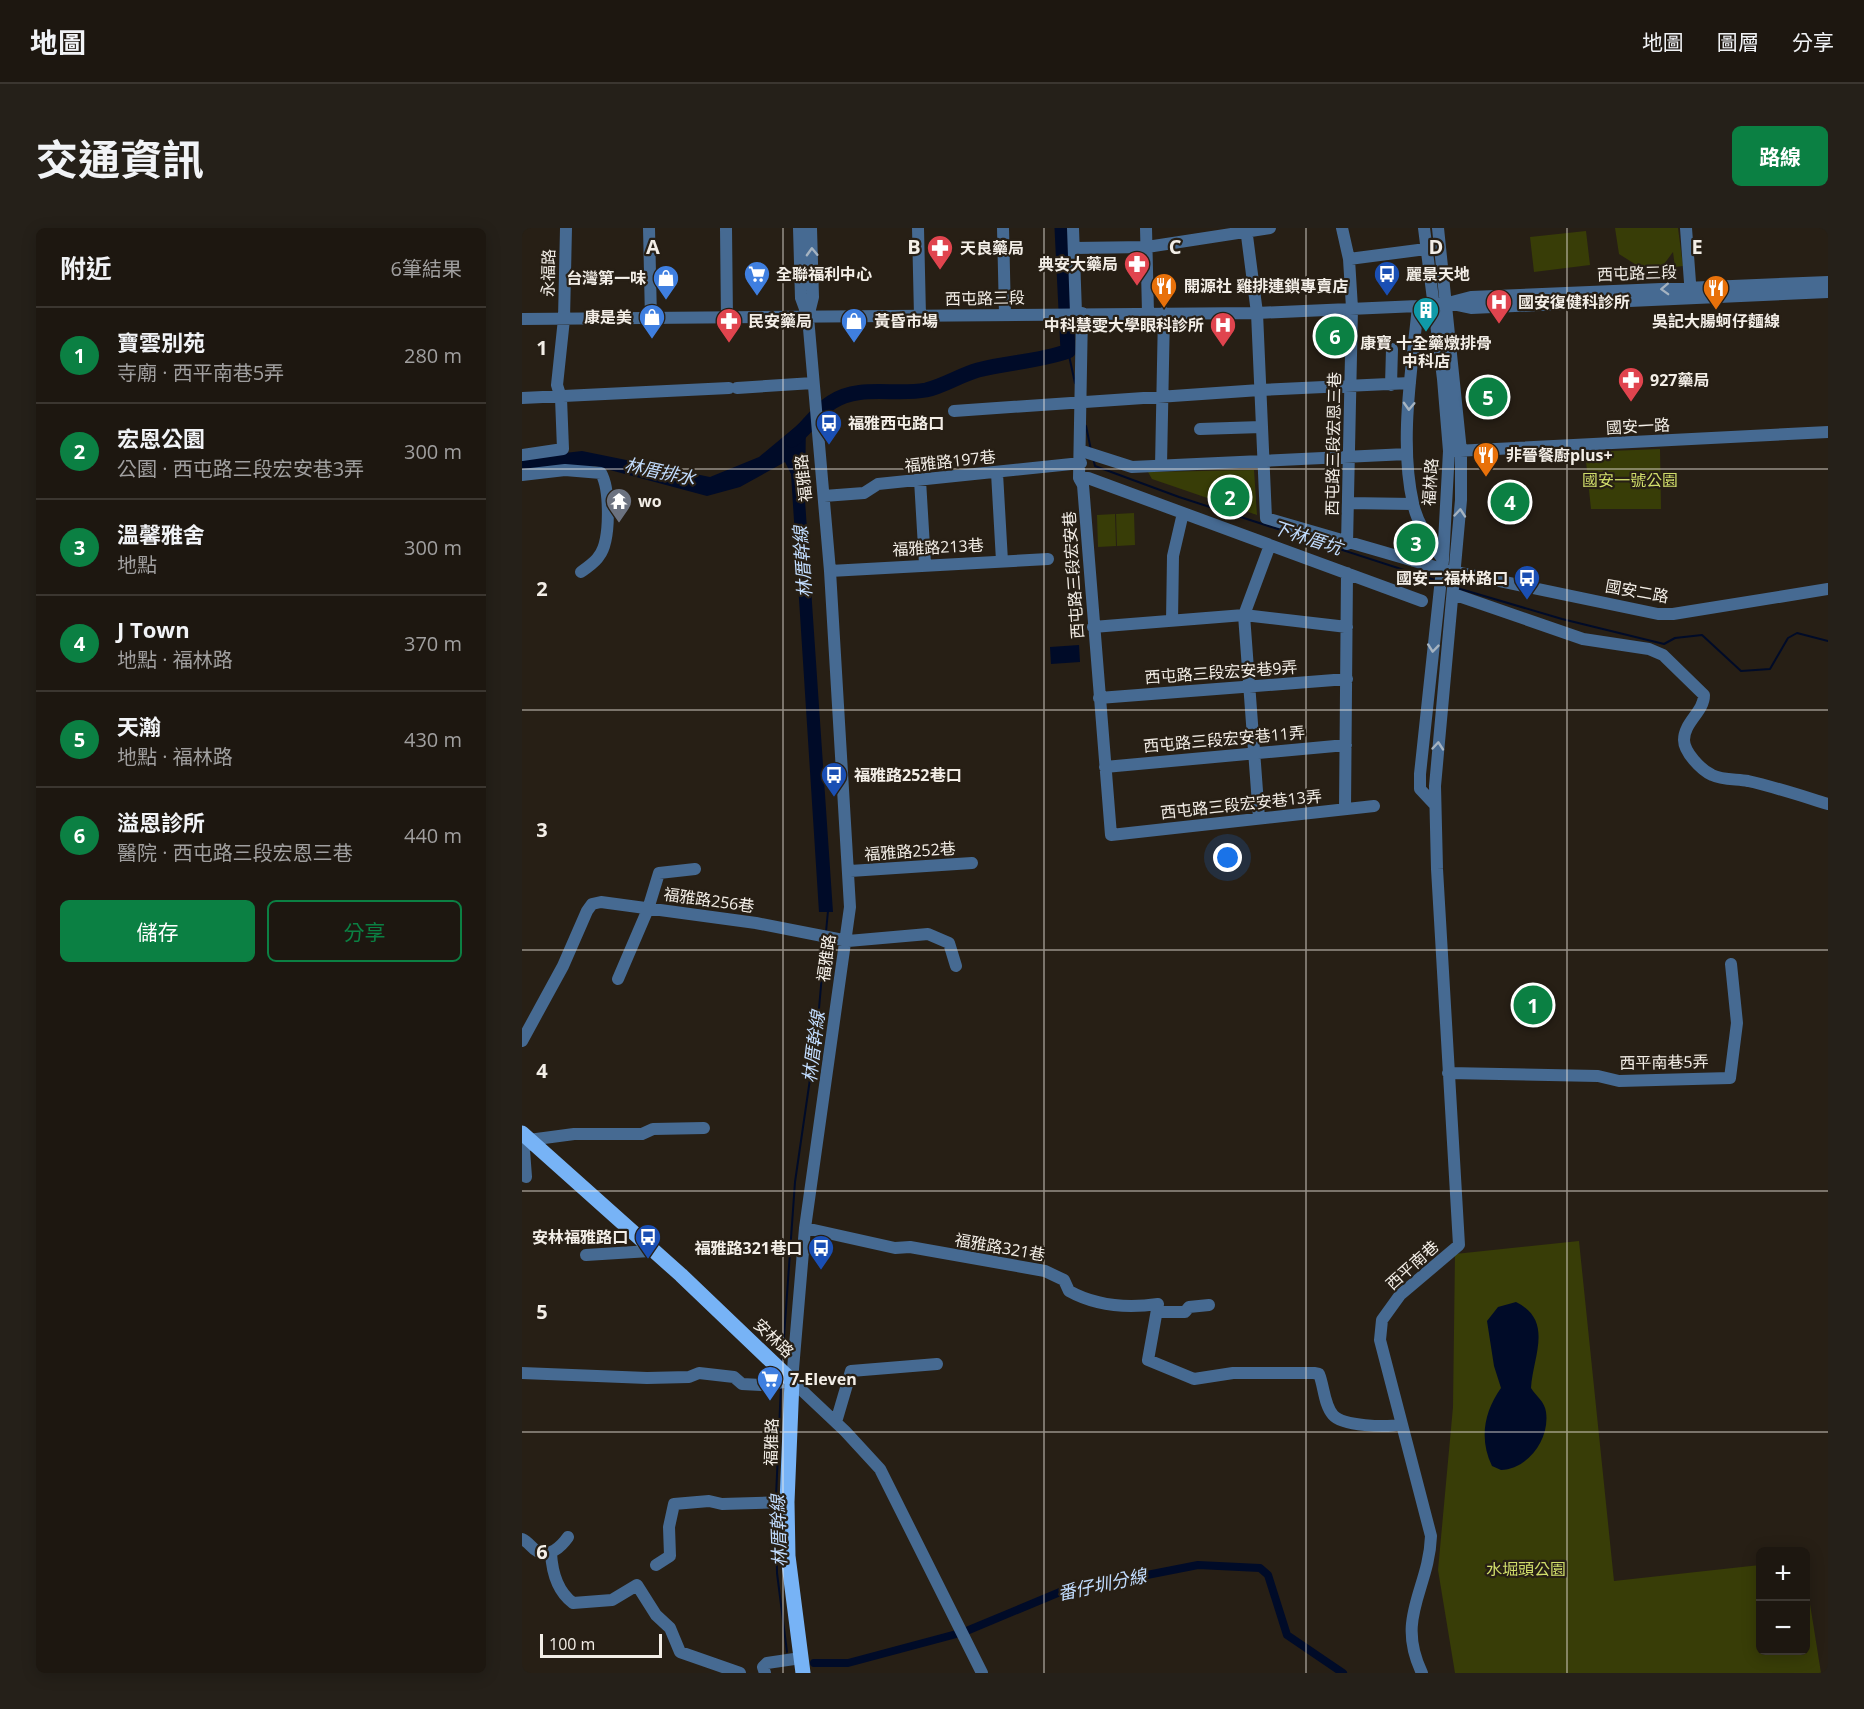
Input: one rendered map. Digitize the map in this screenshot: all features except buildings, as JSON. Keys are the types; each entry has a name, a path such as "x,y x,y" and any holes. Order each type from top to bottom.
{"main road":[{"name":"安林路","path":"526,1136 784,1377"},
{"name":"福雅路","path":"784,1377 780,1502 802,1665"}],"street":[{"name":"永福路","path":"522,455 564,448 561,398 557,385 564,319 566,228"},
{"path":"649,228 651,319"},
{"path":"726,228 727,319"},
{"name":"福雅路","path":"784,1377 822,1098 848,941 850,871 830,571 816,431 808,317 801,298 799,228"},
{"name":"福雅路","path":"808,317 813,297 811,228"},
{"path":"918,228 921,316"},
{"path":"1003,228 1005,315"},
{"name":"西屯路三段宏安巷","path":"1073,228 1072,313 1080,402 1079,478 1083,485 1111,835"},
{"path":"1146,228 1148,313"},
{"path":"1074,248 1147,247 1246,229 1270,228"},
{"name":"西屯路三段宏恩三巷","path":"1342,228 1349,259 1352,308 1347,544"},
{"name":"福林路","path":"1424,228 1461,500 1435,805 1437,869"},
{"name":"福林路","path":"1435,805 1420,789 1420,774 1455,451 1448,303 1438,228"},
{"path":"1686,228 1690,293"},
{"path":"1246,229 1257,313 1263,462"},
{"path":"1349,259 1426,249"},
{"name":"西屯路三段","path":"1690,293 1828,282"},
{"name":"西屯路三段","path":"522,319 1257,313 1418,306 1448,303 1471,297 1828,292"},
{"path":"1418,306 1410,383 1407,454 1413,504 1441,574"},
{"path":"1161,466 1164,313"},
{"path":"1391,384 1392,349"},
{"path":"522,398 561,398 813,383"},
{"path":"954,411 1162,396 1410,383"},
{"path":"1200,429 1261,427"},
{"name":"國安一路","path":"1455,451 1828,432"},
{"path":"1081,457 1132,467 1407,454"},
{"name":"福雅路197巷","path":"824,496 864,493 878,484 997,473 1081,457"},
{"name":"國安二路","path":"1263,462 1266,518 1441,574 1454,584 1663,614 1828,589"},
{"path":"522,476 565,470 601,473 609,476 611,480 610,525"},
{"path":"581,572 599,557 607,534 608,496 606,482 601,473"},
{"path":"997,473 1002,561"},
{"path":"1079,478 1088,478 1422,601"},
{"path":"920,480 925,564"},
{"path":"1348,503 1413,504"},
{"path":"1172,621 1173,556 1183,513"},
{"path":"1259,818 1244,615 1270,545"},
{"name":"福雅路213巷","path":"830,571 1048,559"},
{"path":"1346,809 1347,573"},
{"path":"1454,584 1583,639 1649,649 1663,655 1704,695 1704,703 1689,723 1683,738 1684,747 1703,770 1713,776 1749,781 1828,804"},
{"path":"1093,627 1244,615 1347,627"},
{"name":"西屯路三段宏安巷9弄","path":"1099,698 1347,679"},
{"name":"西屯路三段宏安巷11弄","path":"1105,767 1346,745"},
{"name":"西屯路三段宏安巷13弄","path":"1111,835 1374,806"},
{"name":"福雅路252巷","path":"850,871 972,863"},
{"path":"618,979 648,909 659,873 695,869"},
{"name":"西平南巷","path":"1422,1673 1414,1656 1410,1637 1412,1611 1428,1562 1431,1536 1380,1340 1382,1320 1400,1295 1459,1245 1437,869"},
{"name":"福雅路256巷","path":"522,1041 563,966 587,911 592,904 601,902 756,923 848,941 935,935 949,943 956,966"},
{"name":"西平南巷5弄","path":"1448,1073 1598,1076 1619,1081 1730,1078 1737,1023 1731,964"},
{"path":"526,1177 524,1150 526,1136 642,1134 653,1129 704,1128"},
{"name":"福雅路321巷","path":"806,1228 895,1248 910,1247 1045,1271 1065,1280 1069,1291 1083,1298 1130,1306 1158,1304 1157,1312"},
{"path":"586,1256 650,1251"},
{"path":"1209,1305 1190,1307 1185,1312 1157,1312 1148,1360 1194,1379 1233,1373 1319,1374 1330,1411 1339,1419 1383,1428 1401,1424"},
{"path":"836,1422 851,1371 937,1365"},
{"path":"522,1372 647,1378 689,1377 699,1373 734,1377 742,1384 761,1385 784,1377"},
{"name":"安林路","path":"784,1377 836,1422 880,1469 982,1673"},
{"path":"656,1565 670,1556 669,1527 674,1504 780,1502"},
{"path":"522,1539 538,1552 550,1553 560,1548 568,1537"},
{"path":"550,1553 550,1564 557,1582 573,1603 612,1600 637,1585 656,1615 670,1628 680,1652 740,1673"},
{"path":"765,1673 763,1667 766,1663 802,1665"}],"green space":[{"path":"1615,228 1678,228 1683,266 1675,267 1673,252 1664,264 1653,270 1638,266 1619,254"},
{"path":"1586,231 1590,265 1534,272 1530,237"},
{"name":"國安一號公園","path":"1660,449 1661,509 1591,509 1585,452"},
{"path":"1254,470 1257,515 1152,479 1148,472"},
{"path":"1134,513 1135,545 1117,546 1116,514"},
{"path":"1115,514 1116,546 1098,547 1097,515"},
{"name":"水堀頭公園","path":"1579,1241 1614,1581 1756,1565 1756,1655 1810,1655 1810,1604 1821,1673 1455,1673 1438,1570 1453,1407 1455,1254"}],"water":[{"name":"林厝排水","path":"806,418 805,500 833,912 819,912 791,474 785,462 740,487 707,496 595,466 522,472 522,458 582,451 710,477 759,457"},
{"path":"1079,645 1080,662 1051,664 1050,647"},
{"path":"1516,1302 1528,1310 1535,1319 1538,1329 1531,1388 1544,1405 1546,1422 1541,1442 1535,1451 1520,1464 1501,1470 1492,1466 1485,1436 1487,1416 1501,1388 1494,1366 1487,1321 1498,1307"}],"waterway":[{"name":"下林厝坑","path":"792,440 832,402 854,393 926,390 978,370 1068,351 1062,228"},
{"name":"下林厝坑","path":"1068,351 1075,383"},
{"name":"下林厝坑","path":"1086,426 1091,450"},
{"name":"下林厝坑","path":"1093,458 1095,466 1179,497 1438,581"},
{"name":"下林厝坑","path":"1457,588 1562,619 1664,644 1675,638 1702,635 1741,671 1770,669 1788,638 1797,633 1828,641"},
{"name":"林厝幹線","path":"826,932 828,911"},
{"name":"林厝幹線","path":"782,1365 795,1182 817,1031 825,941"},
{"name":"林厝幹線","path":"776,1497 781,1385"},
{"name":"林厝幹線","path":"776,1505 777,1573 787,1652"},
{"name":"番仔圳分線","path":"814,1663 848,1663 964,1632 1060,1592 1198,1565 1260,1568 1268,1575 1287,1635 1343,1673"}],"place":[{"name":"天良藥局","path":"940,271"},
{"name":"典安大藥局","path":"1137,287"},
{"name":"全聯福利中心","path":"757,297"},
{"name":"麗景天地","path":"1387,297"},
{"name":"台灣第一味","path":"666,301"},
{"name":"開源社 雞排連鎖專賣店","path":"1164,309"},
{"name":"吳記大腸蚵仔麵線","path":"1716,311"},
{"name":"國安復健科診所","path":"1499,325"},
{"name":"康寶 十全藥燉排骨 中科店","path":"1426,333"},
{"name":"溢恩診所","path":"1335,336"},
{"name":"康是美","path":"652,340"},
{"name":"民安藥局","path":"729,344"},
{"name":"黃昏市場","path":"854,344"},
{"name":"中科慧雯大學眼科診所","path":"1223,348"},
{"name":"天瀚","path":"1488,397"},
{"name":"927藥局","path":"1631,403"},
{"name":"福雅西屯路口","path":"829,446"},
{"name":"非晉餐廚plus+","path":"1486,478"},
{"name":"宏恩公園","path":"1230,497"},
{"name":"J Town","path":"1510,502"},
{"name":"wo","path":"619,524"},
{"name":"溫馨雅舍","path":"1416,543"},
{"name":"國安二福林路口","path":"1527,601"},
{"name":"福雅路252巷口","path":"834,798"},
{"name":"寶雲別苑","path":"1533,1005"},
{"name":"安林福雅路口","path":"648,1260"},
{"name":"福雅路321巷口","path":"821,1271"},
{"name":"7-Eleven","path":"770,1402"}]}
